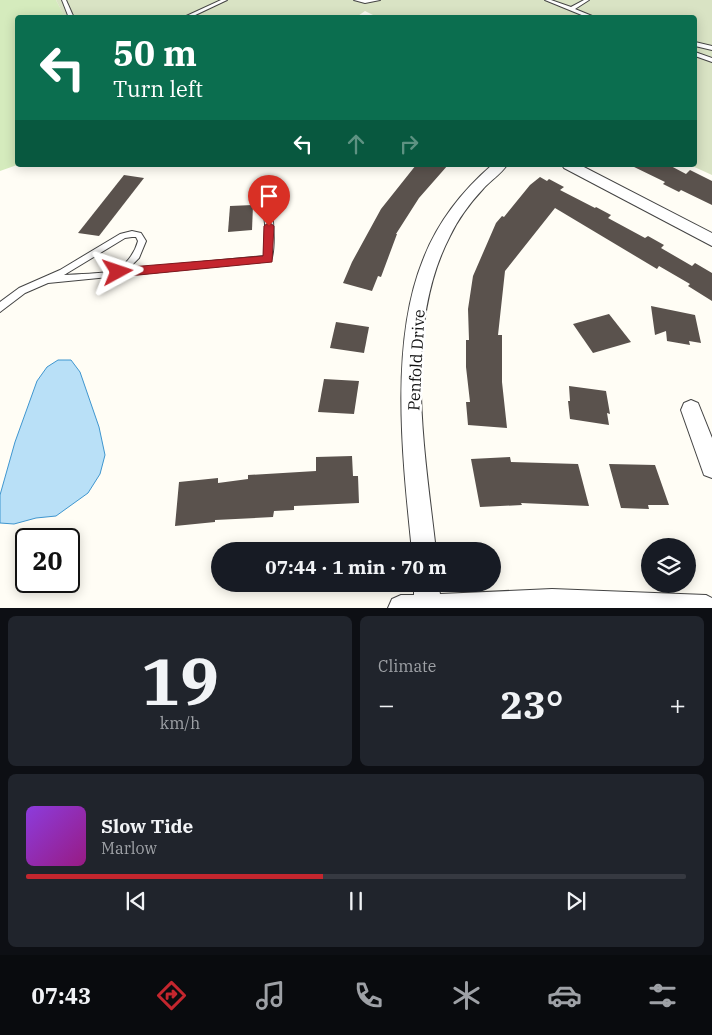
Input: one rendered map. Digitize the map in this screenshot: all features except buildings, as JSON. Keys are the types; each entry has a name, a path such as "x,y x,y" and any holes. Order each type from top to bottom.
{"street":[{"name":"Penfold Drive","path":"423,542 414,444 412,385 415,333 420,295 430,262 443,234 470,196 498,167"},
{"path":"574,167 712,240"},
{"path":"691,410 712,468"},
{"path":"401,608 427,595 706,608"}],"lane":[{"path":"64,0 71,15"},
{"path":"191,15 225,0"},
{"path":"356,0 364,2 378,0"},
{"path":"547,0 587,15"},
{"path":"572,9 587,0"},
{"path":"697,44 712,48"},
{"path":"697,55 712,60"},
{"path":"48,280 118,272 268,260 269,221 265,189"},
{"path":"0,308 11,296 25,288 48,280 123,236 138,235 142,241 140,250 135,258 118,272"}],"green space":[{"path":"0,0 56,0 64,15 15,15 15,166 0,171"},
{"path":"56,0 712,0 712,175 694,167 697,167 697,15 373,15 365,11 359,15 64,15"}],"water":[{"path":"58,360 71,360 80,372 99,427 105,455 100,474 88,493 56,516 36,518 14,524 0,523 0,495 15,442 37,381 47,367"}],"route":[{"path":"118,272 268,260 269,226"}]}
